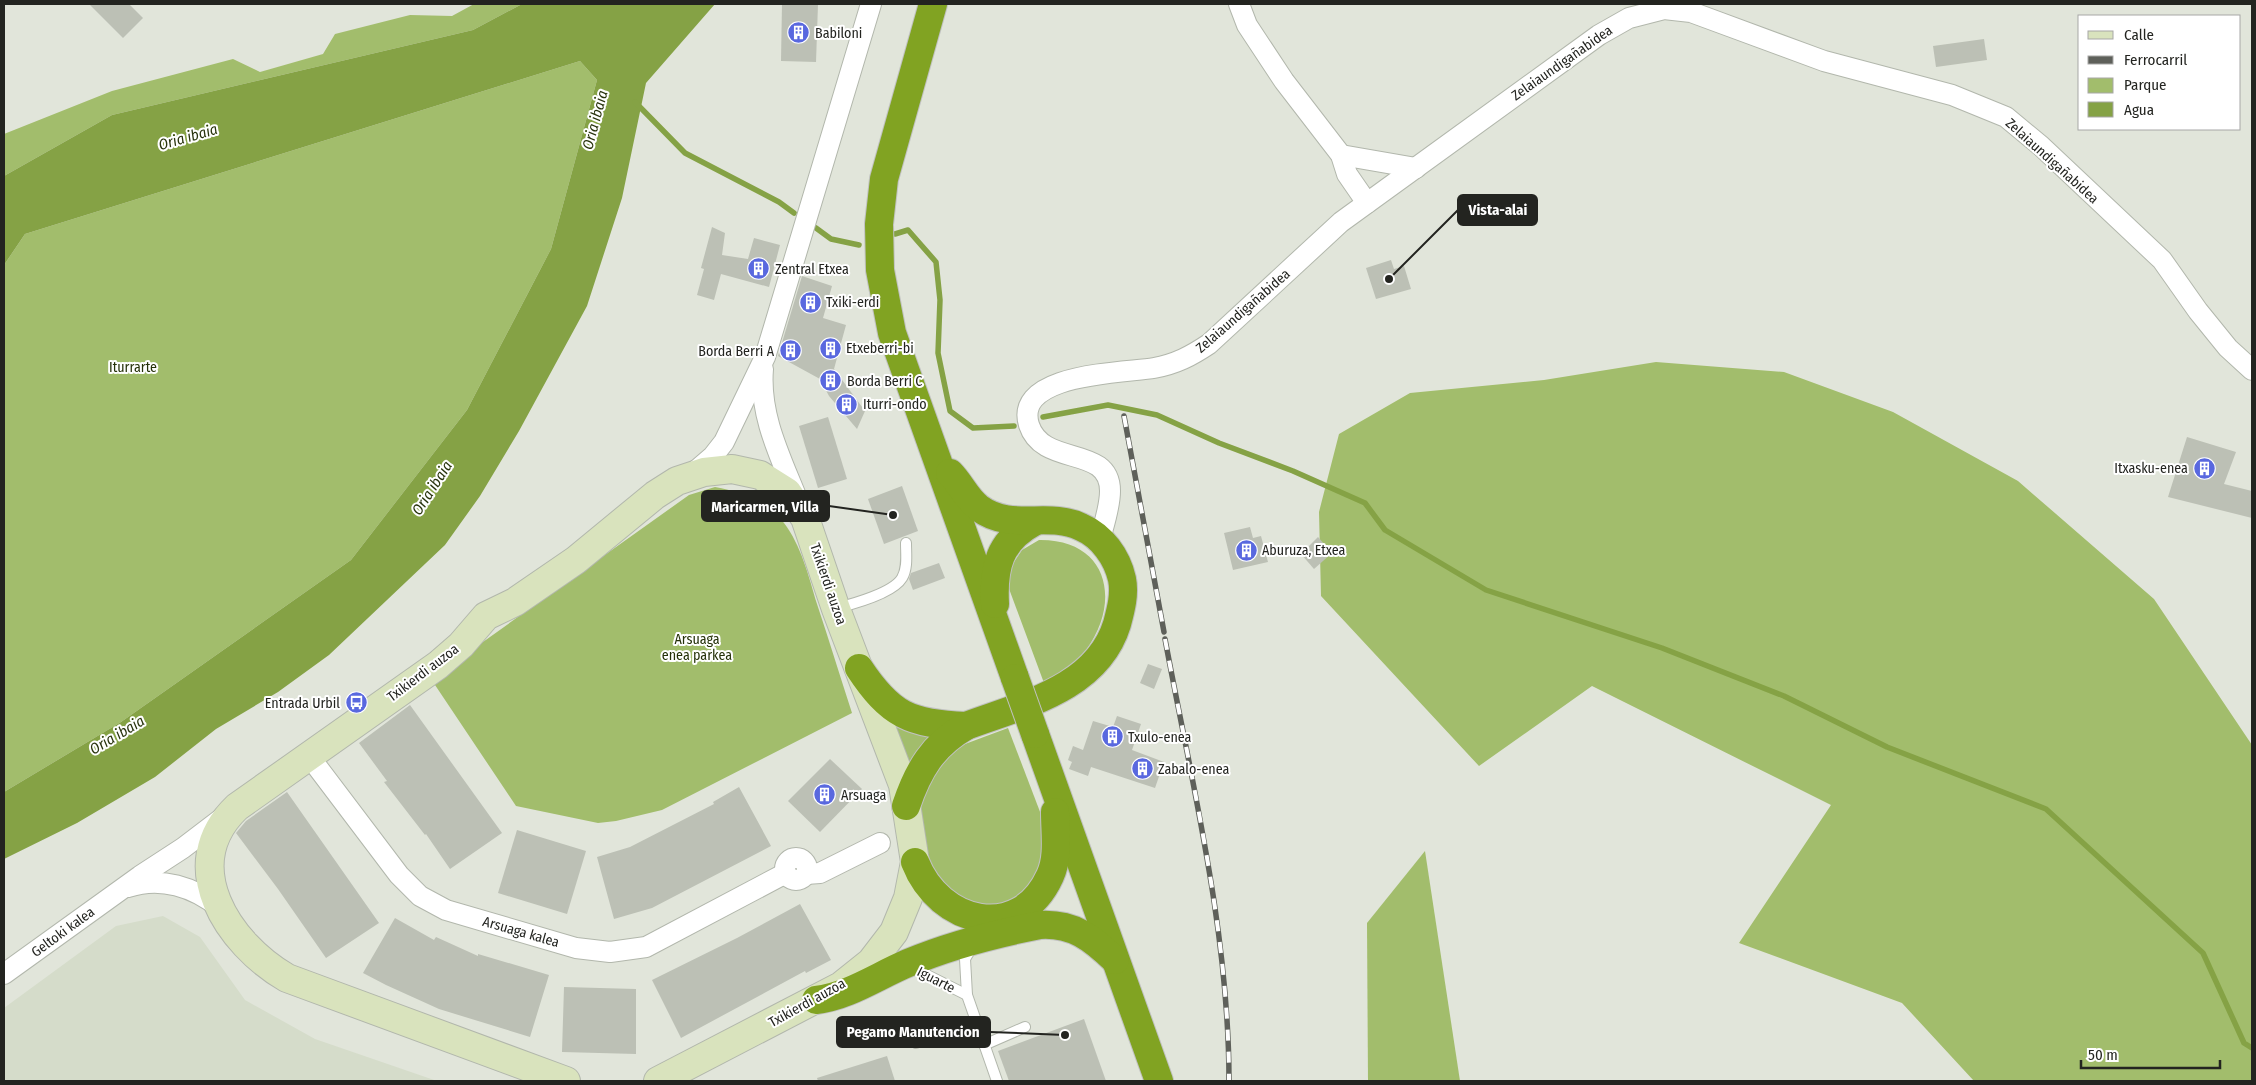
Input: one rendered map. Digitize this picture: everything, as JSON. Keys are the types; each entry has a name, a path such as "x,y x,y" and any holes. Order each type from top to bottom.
{"highway":[{"path":"934,4 884,179 878,247 883,292 892,333 1159,1081"},
{"path":"906,806 916,777 932,753 948,738 966,726 1057,691 1086,672 1098,658 1115,628 1123,598 1120,572 1108,549 1100,539 1086,529 1070,522 1046,520 1034,522 1011,521 994,516 979,508 937,459"},
{"path":"996,624 994,584 998,562 1002,552 1016,535 1034,522"},
{"path":"859,668 879,695 901,714 926,724 966,726"},
{"path":"915,862 929,890 948,907 982,918 1006,916 1017,912 1037,896 1051,874 1056,848 1054,786"},
{"path":"816,1000 835,998 905,964 954,945 1040,925 1063,926 1092,939 1116,961"}],"street":[{"path":"690,476 713,456 724,442 765,357 871,4"},
{"path":"1239,4 1247,25 1279,73 1341,155 1347,174 1367,203"},
{"name":"Zelaiaundigañabidea","path":"1100,539 1110,490 1106,472 1094,462 1053,452 1040,442 1030,427 1026,413 1034,397 1054,385 1099,374 1155,368 1184,360 1209,344 1342,222 1367,203 1599,36 1629,18 1664,9 1691,12 1824,61 1952,95 2006,117 2041,146 2162,260 2228,348 2252,370"},
{"path":"1341,155 1416,168"},
{"path":"765,357 762,387 763,404 773,439 805,518"},
{"name":"Txikierdi auzoa","path":"122,889 184,848 237,807 438,665 461,645 486,616 514,602 576,560 655,495 677,481 704,472 732,469 760,475 787,492 805,518 836,608 903,785 915,862 912,880 902,915 883,948 857,975 816,1000 658,1081"},
{"name":"Arsuaga kalea","path":"309,756 399,875 420,896 446,910 576,948 610,952 646,947 786,873 791,879 798,880 806,874 820,873 880,843"},
{"name":"Txikierdi auzoa","path":"237,807 219,828 210,854 210,882 220,908 247,947 267,966 286,978 554,1079"},
{"name":"Txikierdi auzoa","path":"122,889 157,883 180,886 208,898 220,908"},
{"name":"Geltoki kalea","path":"4,974 122,889"}],"lane":[{"path":"836,608 885,591 902,579 907,562 906,543"},
{"name":"Iguarte","path":"977,939 965,960 967,995 997,1081"},
{"name":"Iguarte","path":"905,964 967,995"},
{"path":"916,1043 976,1020"},
{"path":"984,1045 1025,1027"}],"shaded area":[{"path":"163,916 200,937 245,1000 315,1039 437,1081 4,1081 4,1008 116,926"}],"green space":[{"path":"474,4 522,4 473,30 112,115 4,176 4,134 112,91 233,59 260,72 323,54 335,34 410,15 452,16"},
{"name":"Iturrarte","path":"580,61 597,80 551,249 467,410 351,560 121,722 4,792 4,265 25,234"},
{"path":"1656,362 1784,372 1893,412 2018,481 2154,599 2252,745 2252,1081 1974,1081 1902,1003 1739,943 1831,805 1592,686 1479,766 1321,596 1319,512 1339,434 1410,393 1544,380"},
{"name":"Arsuaga enea parkea","path":"715,487 744,495 762,503 777,515 790,532 804,562 852,713 662,810 616,821 598,823 516,806 431,679 689,495"},
{"path":"1039,540 1062,542 1081,550 1094,561 1102,576 1105,593 1104,612 1097,631 1082,656 1061,673 1044,683 1008,586 1012,565 1022,550"},
{"path":"887,714 944,733 909,774"},
{"path":"1008,728 1042,817 1045,852 1037,877 1025,893 1003,905 979,908 958,901 927,867 920,835 921,804 934,768 957,747"},
{"path":"1425,851 1460,1081 1368,1081 1367,923"}],"water":[{"name":"Oria ibaia","path":"522,4 715,4 646,83 622,198 587,306 519,431 480,496 445,545 329,655 278,692 216,729 155,777 77,823 4,859 4,792 121,722 351,560 467,410 551,249 597,80 580,61 25,234 4,265 4,176 112,115 473,30"}],"building":[{"path":"89,4 129,4 143,18 123,38"},
{"name":"Babiloni","path":"782,4 818,4 816,62 781,61"},
{"path":"1984,39 1987,60 1936,67 1933,46"},
{"path":"712,227 725,233 722,255 748,259 754,238 780,245 769,287 721,274 714,300 697,295 704,269 701,268"},
{"path":"1391,260 1394,269 1404,266 1411,289 1376,299 1366,268"},
{"path":"802,276 832,286 823,318 846,325 834,369 865,411 857,429 829,396 820,379 778,356"},
{"path":"828,417 847,479 818,488 799,426"},
{"name":"Itxasku-enea","path":"2187,437 2236,452 2224,484 2252,491 2252,518 2168,497"},
{"path":"902,486 918,531 884,544 868,499"},
{"name":"Aburuza, Etxea","path":"1250,527 1253,538 1261,536 1268,562 1233,570 1224,533"},
{"path":"1318,537 1332,553 1314,569 1301,554"},
{"path":"939,563 945,578 913,590 909,579 911,573"},
{"path":"1148,664 1162,669 1154,689 1140,683"},
{"path":"410,705 502,833 450,869 426,834 384,782 387,781 359,743"},
{"name":"Txulo-enea","path":"1117,716 1141,724 1132,750 1164,762 1155,788 1091,767 1088,776 1069,769 1072,762 1068,760 1073,746 1083,750 1093,721 1113,727"},
{"name":"Arsuaga","path":"830,759 862,789 820,832 788,801"},
{"path":"739,787 771,846 652,908 614,919 597,857 630,847 714,804 713,802"},
{"path":"287,792 379,923 326,958 236,833 246,821"},
{"path":"517,830 586,851 567,914 498,893"},
{"path":"800,904 831,960 806,973 805,971 681,1038 652,980"},
{"path":"395,918 434,940 436,937 478,956 478,954 549,975 530,1037 439,1009 363,973"},
{"path":"564,987 636,989 636,1054 562,1052"},
{"path":"1084,1019 1106,1081 1009,1081 998,1051"},
{"path":"887,1056 895,1081 818,1081 817,1078"}],"waterway":[{"path":"635,102 685,153 779,202 794,213"},
{"path":"816,228 831,239 859,245"},
{"path":"895,234 908,230 936,262 940,300 938,353 950,411 973,428 1014,426"},
{"path":"1043,417 1108,405 1157,415 1219,443 1293,471 1365,503 1385,530 1486,590 1662,648 1784,696 1887,747 2046,809 2203,953 2244,1043 2252,1048"}],"railway":[{"path":"1124,416 1164,632"},
{"path":"1165,639 1197,803 1216,914 1223,969 1229,1081"}],"place":[{"name":"Babiloni","path":"799,33"},
{"name":"Zentral Etxea","path":"759,269"},
{"name":"Vista-alai","path":"1389,279"},
{"name":"Txiki-erdi","path":"810,302"},
{"name":"Etxeberri-bi","path":"830,348"},
{"name":"Borda Berri A","path":"790,351"},
{"name":"Borda Berri C","path":"831,381"},
{"name":"Iturri-ondo","path":"847,404"},
{"name":"Itxasku-enea","path":"2204,468"},
{"name":"Maricarmen, Villa","path":"893,515"},
{"name":"Aburuza, Etxea","path":"1246,550"},
{"name":"Entrada Urbil","path":"356,703"},
{"name":"Txulo-enea","path":"1112,737"},
{"name":"Zabalo-enea","path":"1142,769"},
{"name":"Arsuaga","path":"825,795"},
{"name":"Pegamo Manutencion","path":"1065,1035"}]}
